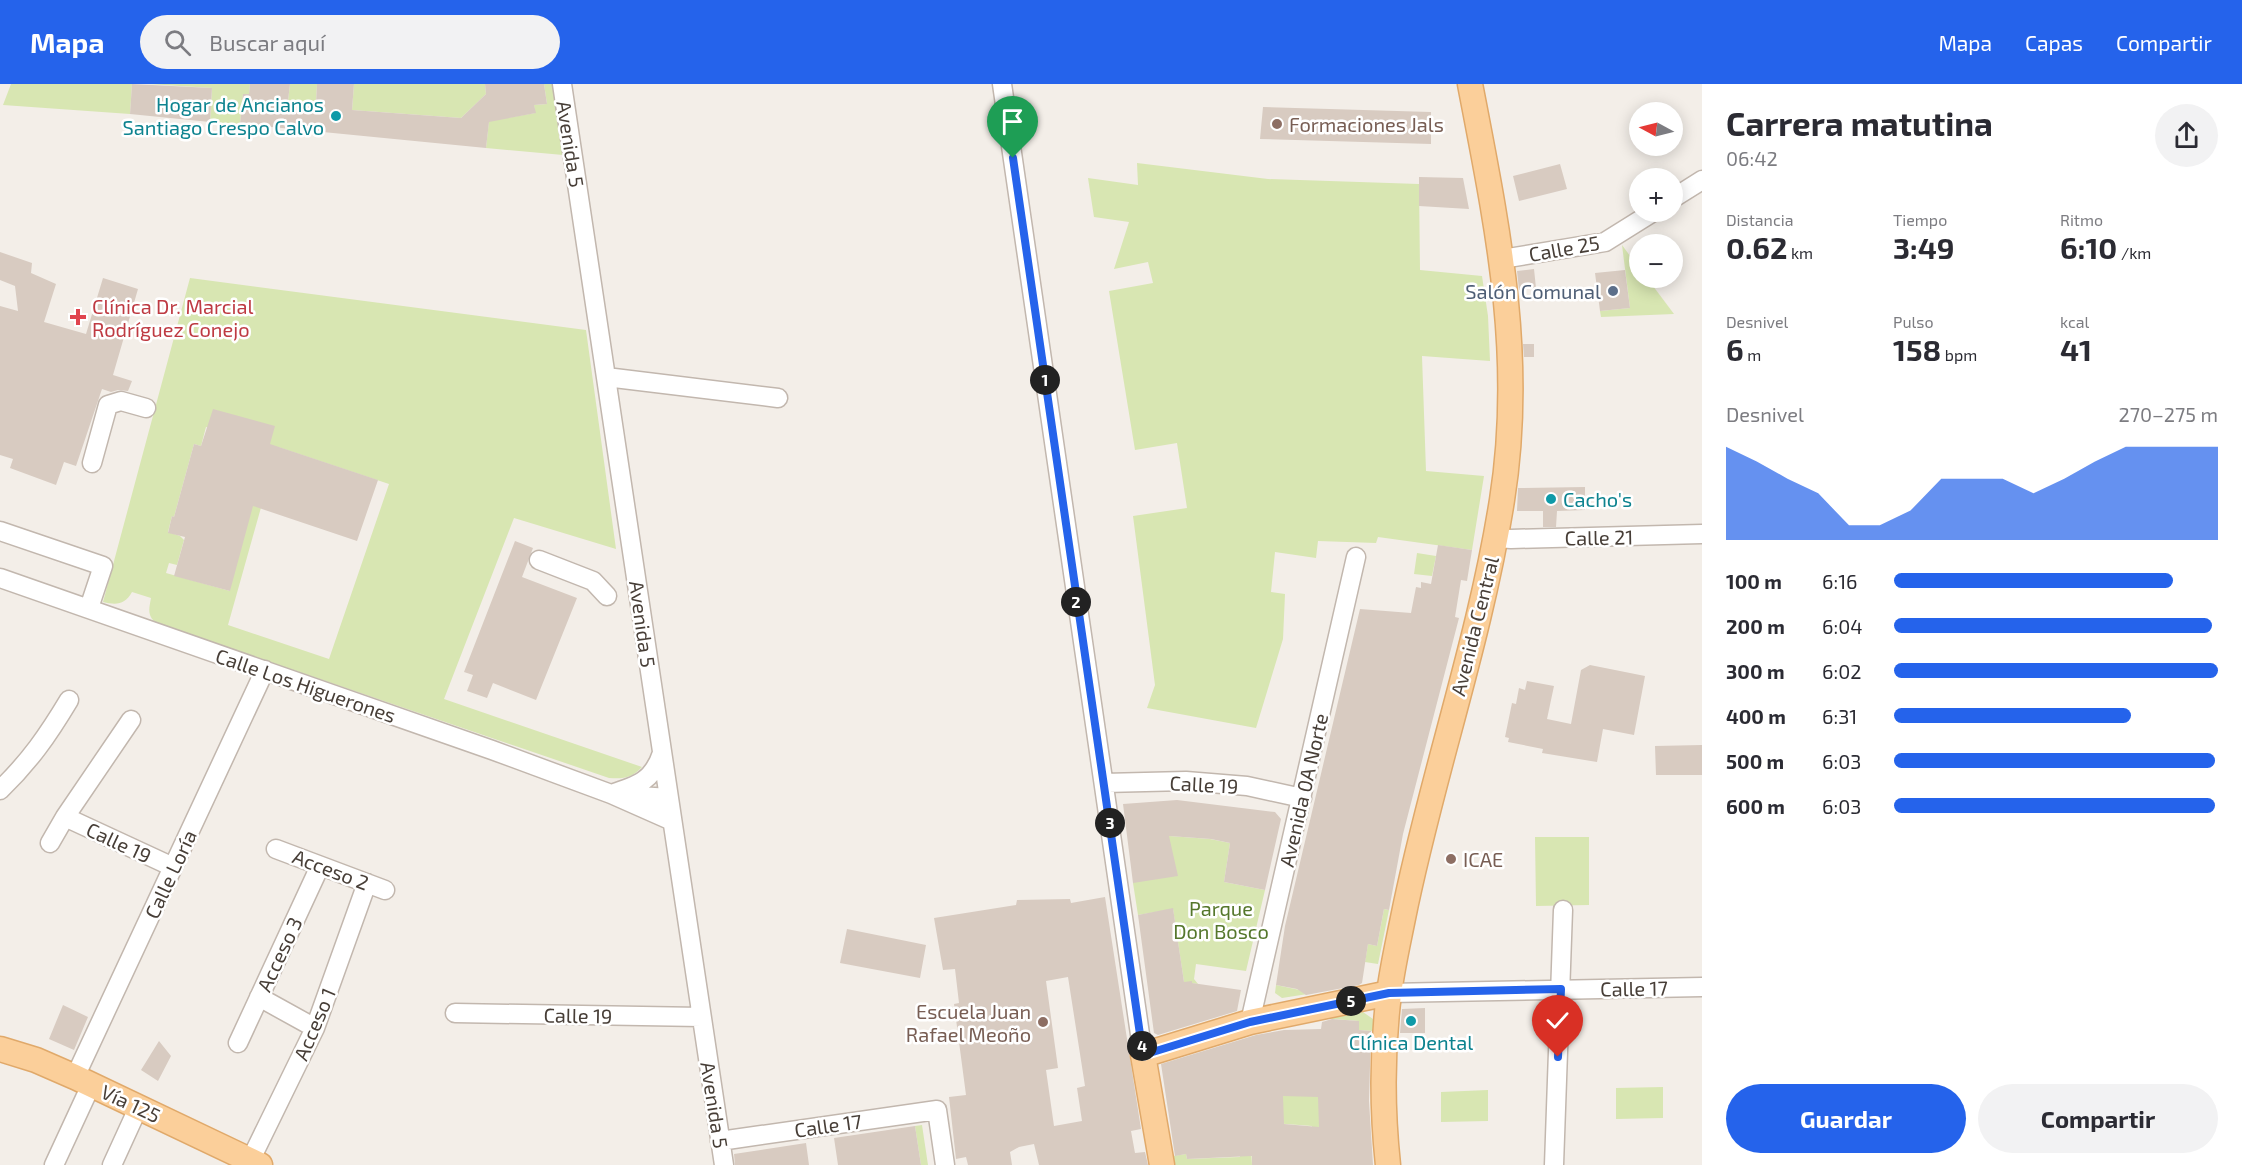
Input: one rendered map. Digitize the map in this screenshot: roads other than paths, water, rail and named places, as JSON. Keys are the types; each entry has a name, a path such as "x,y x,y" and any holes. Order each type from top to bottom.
{"main road":[{"name":"Avenida Central","path":"1388,1165 1384,1106 1385,1040 1389,993 1410,884 1496,537 1507,462 1512,406 1508,311 1502,259 1470,84"},
{"name":"Calle 17","path":"1143,1055 1250,1022 1389,993"},
{"name":"Vía 125","path":"0,1049 36,1060 139,1106 244,1161"},
{"path":"1143,1055 1162,1165"}],"street":[{"name":"Avenida 5","path":"562,84 724,1165"},
{"path":"1002,84 1143,1055"},
{"path":"1683,192 1702,180"},
{"name":"Calle 25","path":"1502,259 1605,242 1637,222"},
{"path":"606,377 778,398"},
{"path":"92,463 108,405 121,401 146,408"},
{"path":"0,531 103,566 89,608"},
{"name":"Calle 21","path":"1496,537 1522,539 1702,534"},
{"name":"Avenida 0A Norte","path":"1250,1022 1356,557"},
{"name":"Calle Los Higuerones","path":"0,578 611,794 672,821"},
{"name":"Calle Loría","path":"54,1165 83,1081 173,867 265,670"},
{"path":"0,790 47,737 69,700"},
{"path":"50,843 131,720"},
{"path":"611,794 631,788 647,779 657,767 662,753"},
{"name":"Calle 19","path":"1104,783 1186,781 1246,786 1302,798"},
{"name":"Calle Los Higuerones","path":"611,794 669,798"},
{"name":"Calle 19","path":"65,817 173,867"},
{"name":"Acceso 2","path":"276,849 385,890"},
{"name":"Acceso 3","path":"238,1043 320,866"},
{"name":"Acceso 1","path":"244,1161 315,1028 367,883"},
{"path":"1554,1165 1563,910"},
{"name":"Calle 17","path":"1389,993 1702,987"},
{"path":"259,997 315,1028"},
{"name":"Calle 19","path":"455,1013 701,1017"},
{"path":"112,1165 139,1106"},
{"name":"Calle 17","path":"720,1141 937,1110 945,1165"}],"place":[{"name":"Hogar de Ancianos Santiago Crespo Calvo","path":"336,116"},
{"name":"Formaciones Jals","path":"1277,124"},
{"name":"Salón Comunal","path":"1613,291"},
{"name":"Clínica Dr. Marcial Rodríguez Conejo","path":"78,317"},
{"name":"Cacho's","path":"1551,499"},
{"name":"ICAE","path":"1451,859"},
{"name":"Clínica Dental","path":"1411,1021"},
{"name":"Escuela Juan Rafael Meoño","path":"1043,1022"}],"park label":[{"name":"Parque Don Bosco","path":"1221,920"}]}
